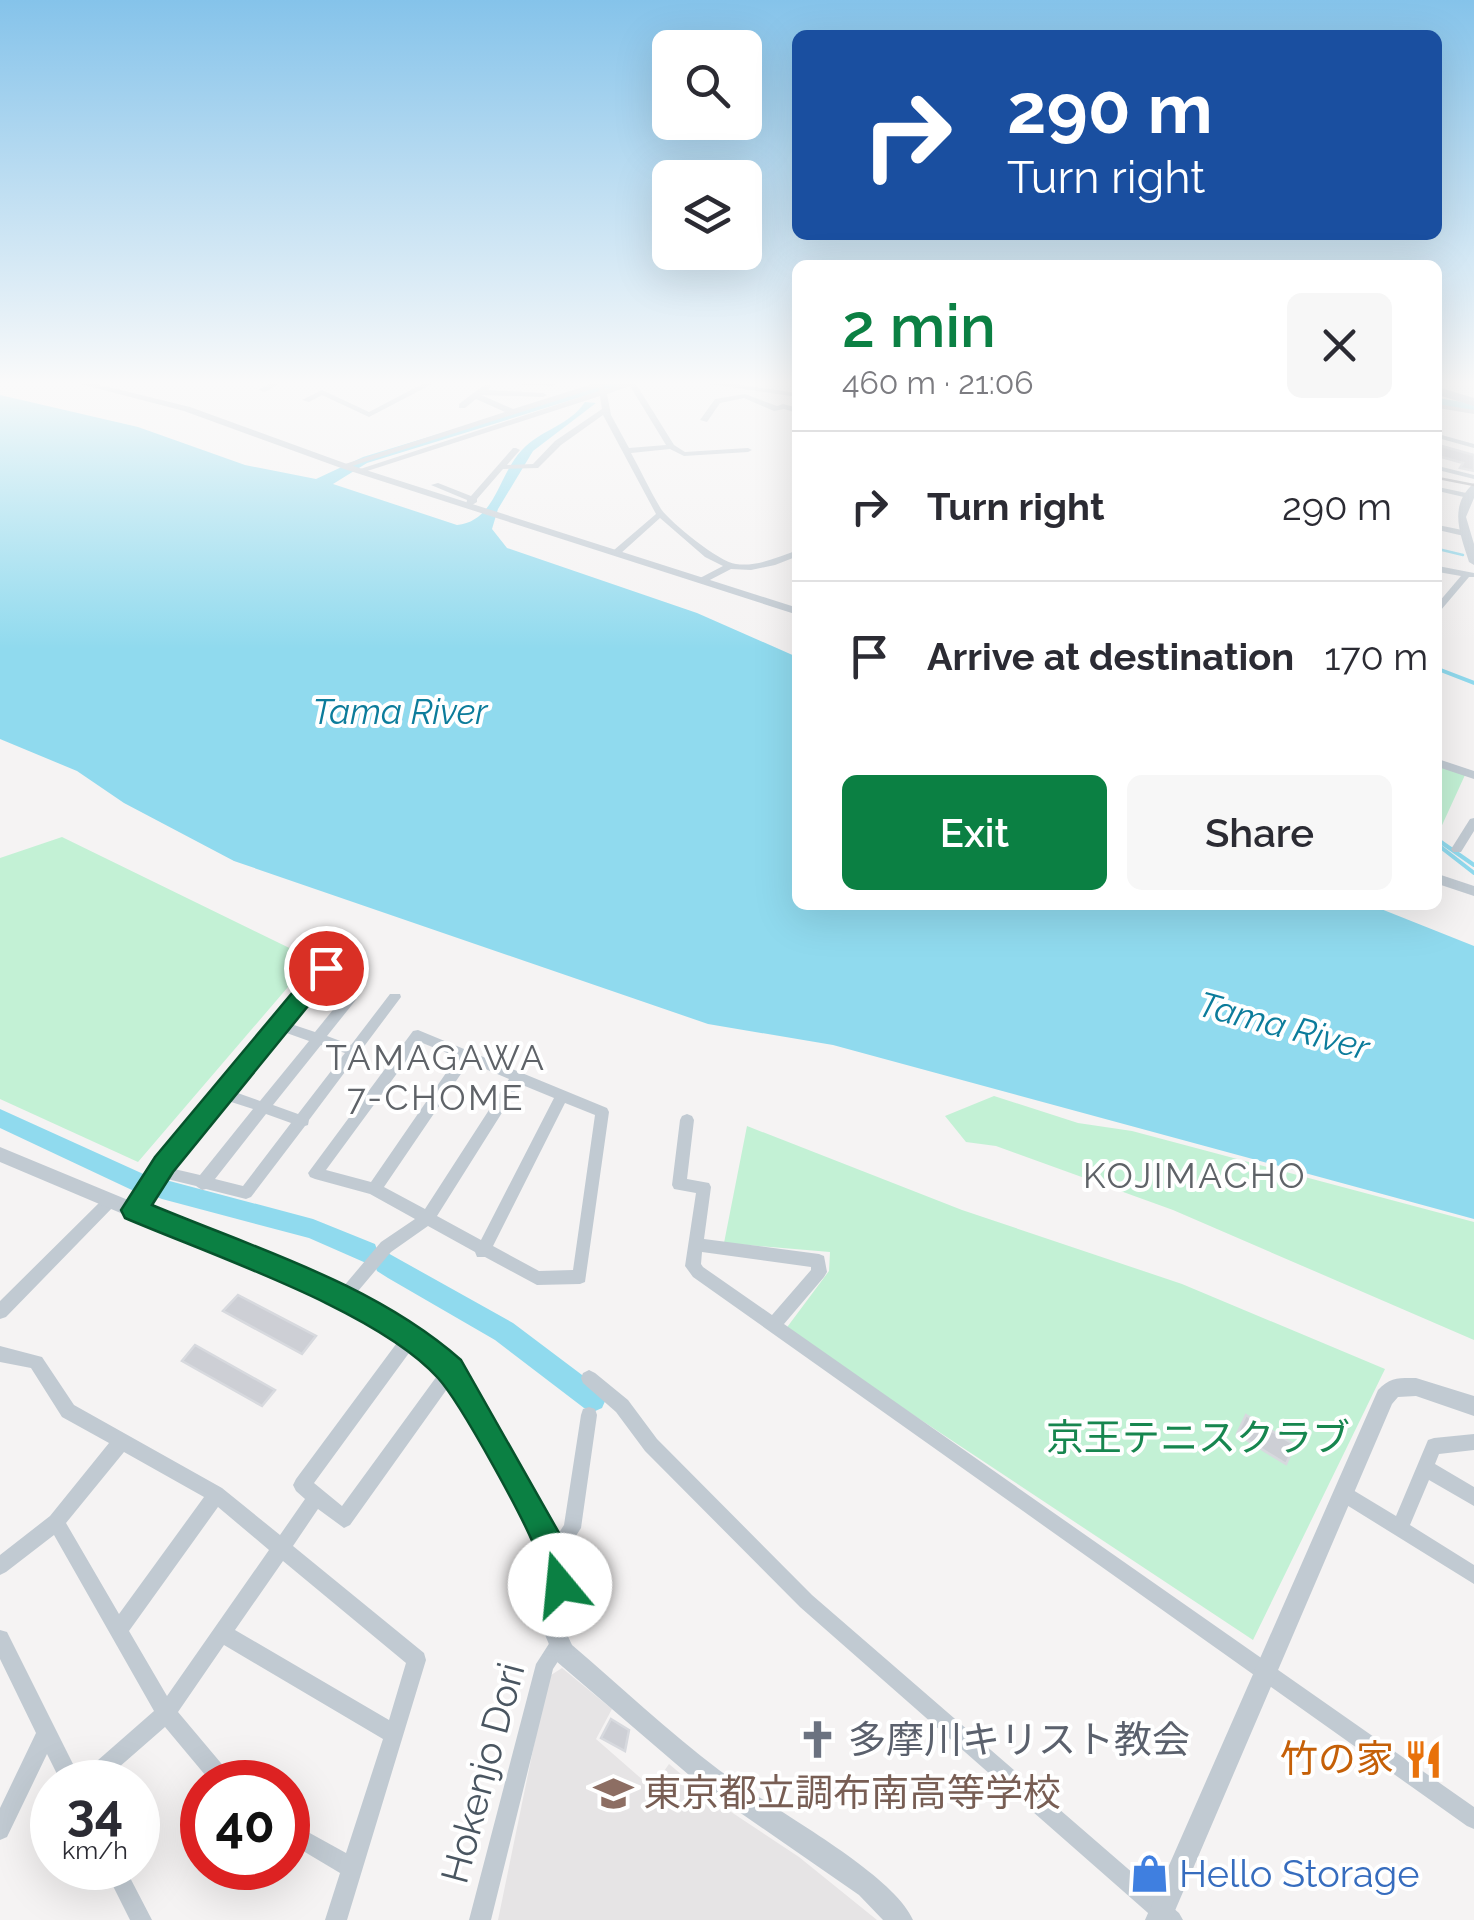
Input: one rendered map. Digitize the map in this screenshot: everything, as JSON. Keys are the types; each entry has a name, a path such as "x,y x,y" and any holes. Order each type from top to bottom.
{"street":[{"path":"356,470 472,503 792,610"},
{"path":"472,503 504,470"},
{"path":"635,470 660,514 694,546 728,567 754,570 792,555"},
{"path":"1444,470 1474,477"},
{"path":"435,484 472,503"},
{"path":"1442,489 1471,491 1461,517 1474,562"},
{"path":"617,552 660,514"},
{"path":"1442,529 1468,534"},
{"path":"703,580 728,567"},
{"path":"1442,570 1470,575"},
{"path":"1442,604 1470,575"},
{"path":"1442,764 1474,774"},
{"path":"1458,849 1474,822"},
{"path":"1442,879 1474,891"},
{"path":"134,1210 158,1179 158,1171 326,968"},
{"path":"202,1184 354,993"},
{"path":"158,1171 246,1192 395,998"},
{"path":"278,1025 354,1051"},
{"path":"418,1034 466,1055 602,1112 580,1277 537,1278 482,1252 374,1189 315,1173 418,1034"},
{"path":"374,1189 466,1055"},
{"path":"343,1298 386,1246 426,1219 518,1077"},
{"path":"222,1093 303,1122"},
{"path":"482,1252 562,1096"},
{"path":"686,1120 679,1184 704,1187 693,1266 698,1272 1474,1819"},
{"path":"0,1154 343,1298 410,1337 450,1370 554,1554 560,1585 554,1620 559,1646 710,1779 868,1886 900,1920"},
{"path":"0,1312 110,1201"},
{"path":"697,1245 819,1261 819,1272 774,1324"},
{"path":"410,1337 302,1485 316,1498 344,1519 450,1370"},
{"path":"0,1354 36,1362 68,1411 216,1494 417,1660 336,1920"},
{"path":"588,1378 622,1406 662,1457 806,1601 1164,1917 1385,1397 1394,1388 1408,1386 1474,1406"},
{"path":"554,1554 572,1528 589,1415"},
{"path":"1400,1528 1434,1446 1474,1442"},
{"path":"0,1566 56,1522 120,1443"},
{"path":"1425,1468 1474,1497"},
{"path":"1343,1493 1474,1575"},
{"path":"120,1629 216,1494"},
{"path":"113,1760 166,1713 316,1498"},
{"path":"56,1522 166,1713 206,1760"},
{"path":"223,1634 395,1734"},
{"path":"0,1639 60,1760"},
{"name":"Hokenjo Dori","path":"480,1920 545,1664 559,1646"},
{"path":"0,1830 46,1734"},
{"path":"310,1844 352,1868"},
{"path":"125,1890 141,1920"}],"shaded area":[{"name":"東京都立調布南高等学校","path":"562,1668 612,1709 596,1739 652,1788 669,1764 707,1796 799,1857 877,1920 498,1920 548,1677"}],"green space":[{"path":"1442,767 1465,775 1442,825"},
{"path":"62,837 312,959 138,1162 0,1099 0,858"},
{"path":"994,1096 1078,1123 1132,1131 1474,1222 1474,1340 1173,1210 996,1146 966,1142 945,1116"},
{"name":"京王テニスクラブ","path":"747,1126 962,1210 1182,1284 1385,1369 1253,1640 785,1330 829,1271 830,1252 724,1243"}],"water":[{"name":"Tama River","path":"0,470 268,470 316,479 336,470 356,470 333,484 457,525 480,515 509,470 522,470 498,509 492,529 507,548 697,613 792,655 792,910 1384,910 1474,946 1474,1219 833,1045 708,1024 234,861 124,803 77,771 0,739"}],"building":[{"path":"238,1295 316,1336 302,1354 223,1311"},
{"path":"195,1345 275,1390 262,1406 182,1361"},
{"path":"1246,1415 1295,1445 1286,1464 1237,1434"},
{"path":"611,1719 629,1730 625,1751 601,1738"}],"waterway":[{"path":"1442,550 1463,555"},
{"path":"1442,671 1474,683"},
{"path":"1442,843 1474,865"},
{"path":"1442,848 1474,873"},
{"path":"0,1118 142,1184"},
{"path":"162,1189 313,1229 366,1252"},
{"path":"386,1263 504,1332 593,1399"}],"railway":[{"path":"1442,479 1474,485"}],"place":[{"name":"多摩川キリスト教会","path":"818,1740"},
{"name":"竹の家","path":"1424,1759"},
{"name":"東京都立調布南高等学校","path":"613,1793"},
{"name":"Hello Storage","path":"1149,1874"}],"district":[{"name":"TAMAGAWA 7-CHOME","path":"436,1078"},
{"name":"KOJIMACHO","path":"1195,1176"}],"route":[{"path":"326,968 158,1171 158,1179 134,1210 343,1298 423,1345 450,1370 476,1409 554,1554 560,1585"}]}
